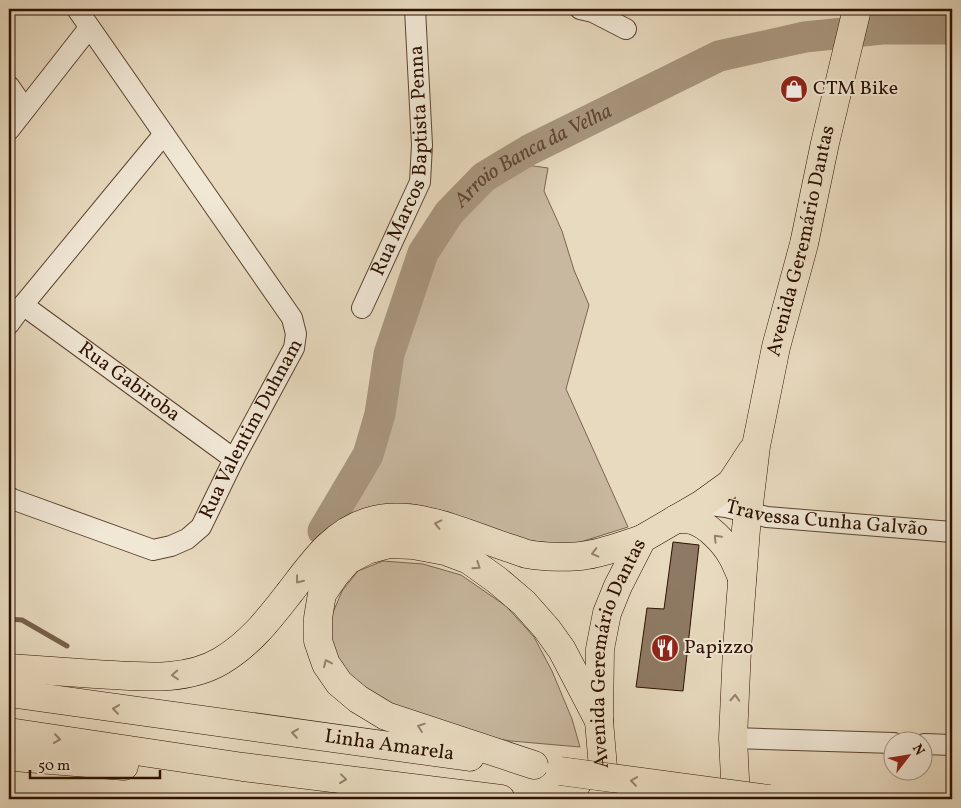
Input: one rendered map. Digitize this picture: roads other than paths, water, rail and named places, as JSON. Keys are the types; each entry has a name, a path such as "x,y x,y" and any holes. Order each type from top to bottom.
{"main road":[{"name":"Avenida Geremário Dantas","path":"736,799 733,738 742,578 756,446 776,347 804,244 825,144 856,16"},
{"name":"Avenida Geremário Dantas","path":"605,797 599,721 600,649 607,613 618,586 642,539 702,504 731,483 756,446"},
{"path":"9,668 147,677 182,675 203,670 242,647 261,629 317,557 335,540 351,529 367,522 390,518 415,519 452,527 528,554 558,556 587,555 642,539"},
{"path":"676,520 690,519 703,524 711,531 733,557 742,578"},
{"path":"534,765 386,716 358,699 339,683 326,664 318,641 318,618 322,594 348,560 367,550 388,544 413,545 446,551 469,560 524,603 546,628 562,650 599,721"},
{"name":"Linha Amarela","path":"9,693 769,799"},
{"name":"Linha Amarela","path":"9,732 243,767 501,799"},
{"path":"9,758 156,769 243,767"}],"street":[{"name":"Rua Valentim Duhnam","path":"9,497 12,500 152,550 172,546 187,539 201,527 234,459 294,348 296,334 292,318 77,9"},
{"name":"Rua Marcos Baptista Penna","path":"362,308 420,182 422,145 414,9"},
{"path":"580,9 593,12 626,29"},
{"path":"9,130 90,28"},
{"path":"9,86 25,109"},
{"path":"9,324 164,134"},
{"name":"Rua Gabiroba","path":"23,305 234,459"},
{"name":"Travessa Cunha Galvão","path":"702,504 768,516 952,532"},
{"path":"733,738 884,743"},
{"path":"934,744 952,745"}],"waterway":[{"name":"Arroio Banca da Velha","path":"323,531 368,455 380,414 389,354 423,253 449,213 484,177 529,150 719,56 805,37 882,29 952,29"},
{"name":"Arroio Banca da Velha","path":"9,619 22,620 67,646"}],"place":[{"name":"CTM Bike","path":"794,89"},
{"name":"Papizzo","path":"665,648"}]}
